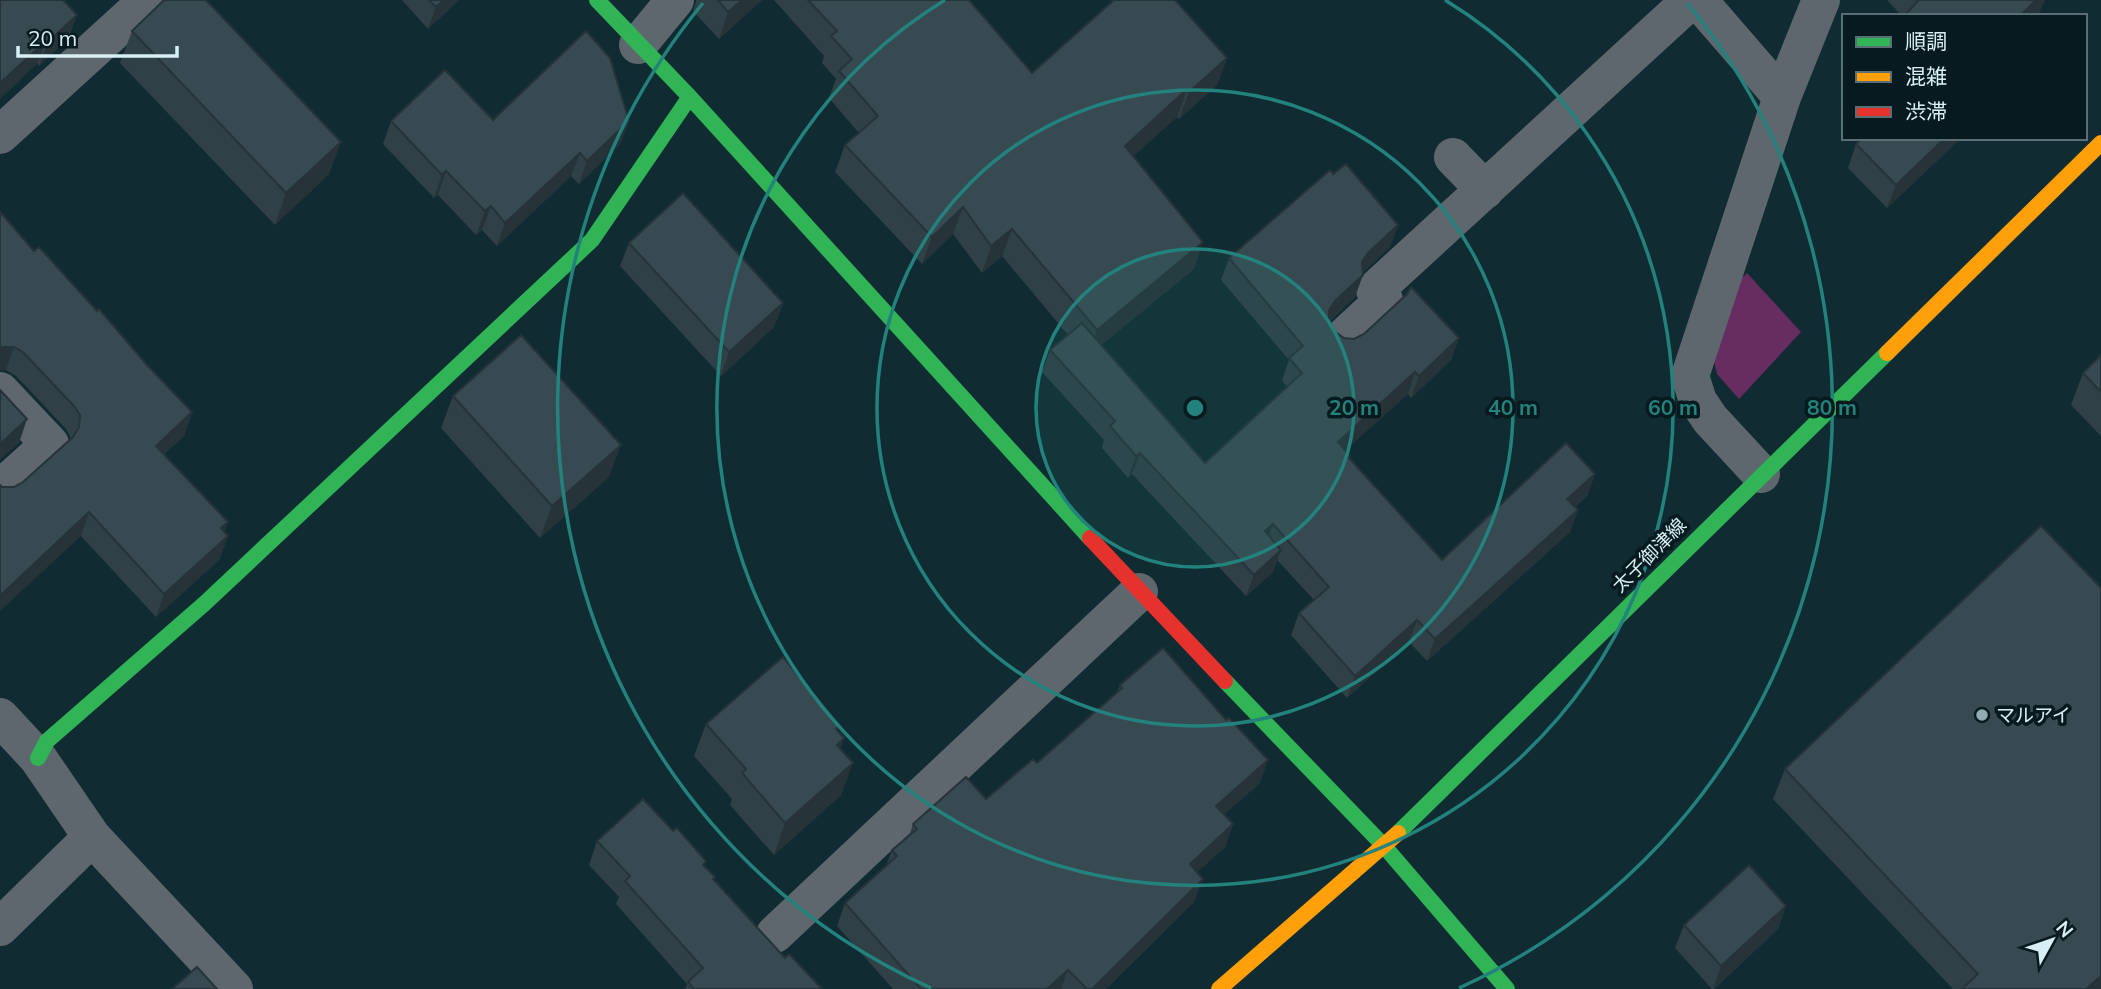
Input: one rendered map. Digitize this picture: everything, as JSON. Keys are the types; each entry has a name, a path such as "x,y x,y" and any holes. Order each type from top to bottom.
{"street":[{"path":"0,135 148,0"},
{"path":"597,0 690,98 1139,592 1384,846 1507,989"},
{"path":"638,45 675,0"},
{"path":"1342,339 1384,300 1375,290 1691,0"},
{"path":"1698,0 1782,97"},
{"path":"1761,474 1710,419 1698,401 1690,376 1782,97 1821,0"},
{"path":"38,758 47,741 204,604 592,240 690,98"},
{"name":"太子御津線","path":"1219,989 1384,846 2101,143"},
{"path":"1452,157 1485,190"},
{"path":"0,391 50,444 0,489"},
{"path":"775,934 1139,592"},
{"path":"0,717 38,758 92,837 234,989"},
{"path":"0,927 92,837"}],"shaded area":[{"path":"1747,273 1801,332 1739,399 1717,374 1713,357 1730,290"}],"building":[{"path":"0,0 63,0 77,15 0,83"},
{"path":"164,0 206,0 341,142 286,193 132,31"},
{"path":"429,0 444,0 436,7"},
{"path":"718,0 742,0 728,12"},
{"path":"808,0 969,0 1032,73 1114,0 1175,0 1227,58 1189,92 1187,89 1125,146 1203,242 1097,330 1012,229 991,246 963,207 932,237 845,145 878,116 839,71 852,59 831,36 837,31"},
{"path":"2036,0 2024,14 1906,14 1918,1"},
{"path":"586,31 610,58 629,121 587,161 580,153 505,223 491,206 485,211 446,171 442,175 391,121 445,70 493,120"},
{"path":"1860,140 1943,140 1896,185 1856,144"},
{"path":"1346,164 1398,225 1368,253 1362,262 1363,275 1329,310 1329,321 1334,331 1344,338 1354,339 1364,334 1407,294 1411,287 1459,338 1419,376 1415,372 1338,442 1350,456 1348,457 1442,560 1566,443 1595,474 1567,499 1578,510 1435,639 1417,620 1355,676 1299,613 1329,587 1273,524 1265,531 1281,550 1254,575 1140,453 1136,456 1110,426 1115,421 1050,350 1082,323 1205,463 1302,373 1289,358 1303,346 1229,258 1330,170 1333,174"},
{"path":"683,193 783,303 729,352 629,243"},
{"path":"0,212 34,251 39,247 97,311 99,309 192,412 156,446 228,522 221,528 228,536 164,594 89,512 0,596 0,485 14,487 23,482 73,437 79,427 80,415 24,353 14,347 0,348"},
{"path":"521,335 621,445 552,506 453,396"},
{"path":"2101,355 2101,392 2083,373"},
{"path":"0,390 27,419 0,444"},
{"name":"マルアイ","path":"2041,526 2101,588 2101,976 2086,989 1962,989 1978,974 1785,769"},
{"path":"1163,648 1226,720 1229,718 1268,760 1216,806 1233,824 1190,864 1203,879 1092,989 1087,989 1068,970 1047,989 921,989 845,903 897,856 892,850 917,829 913,824 966,777 986,799 1033,759 1037,763"},
{"path":"783,657 840,726 836,729 844,738 837,745 853,763 785,823 742,773 746,769 706,724"},
{"path":"643,799 673,831 677,828 706,861 703,865 715,877 713,879 785,958 789,954 822,989 694,989 688,982 703,968 625,881 630,876 597,841"},
{"path":"1749,865 1786,906 1721,966 1684,925"},
{"path":"197,967 217,989 172,989"}],"traffic: fast":[{"path":"597,0 687,94 1090,538"},
{"path":"38,758 47,741 204,604 592,240 689,98"},
{"path":"1398,833 1887,353"},
{"path":"1225,681 1384,846 1507,989"}],"traffic: slow":[{"path":"1887,353 2101,143"},
{"path":"1219,989 1398,833"}],"traffic: jam":[{"path":"1090,538 1225,681"}],"place":[{"name":"マルアイ","path":"1982,715"}]}
